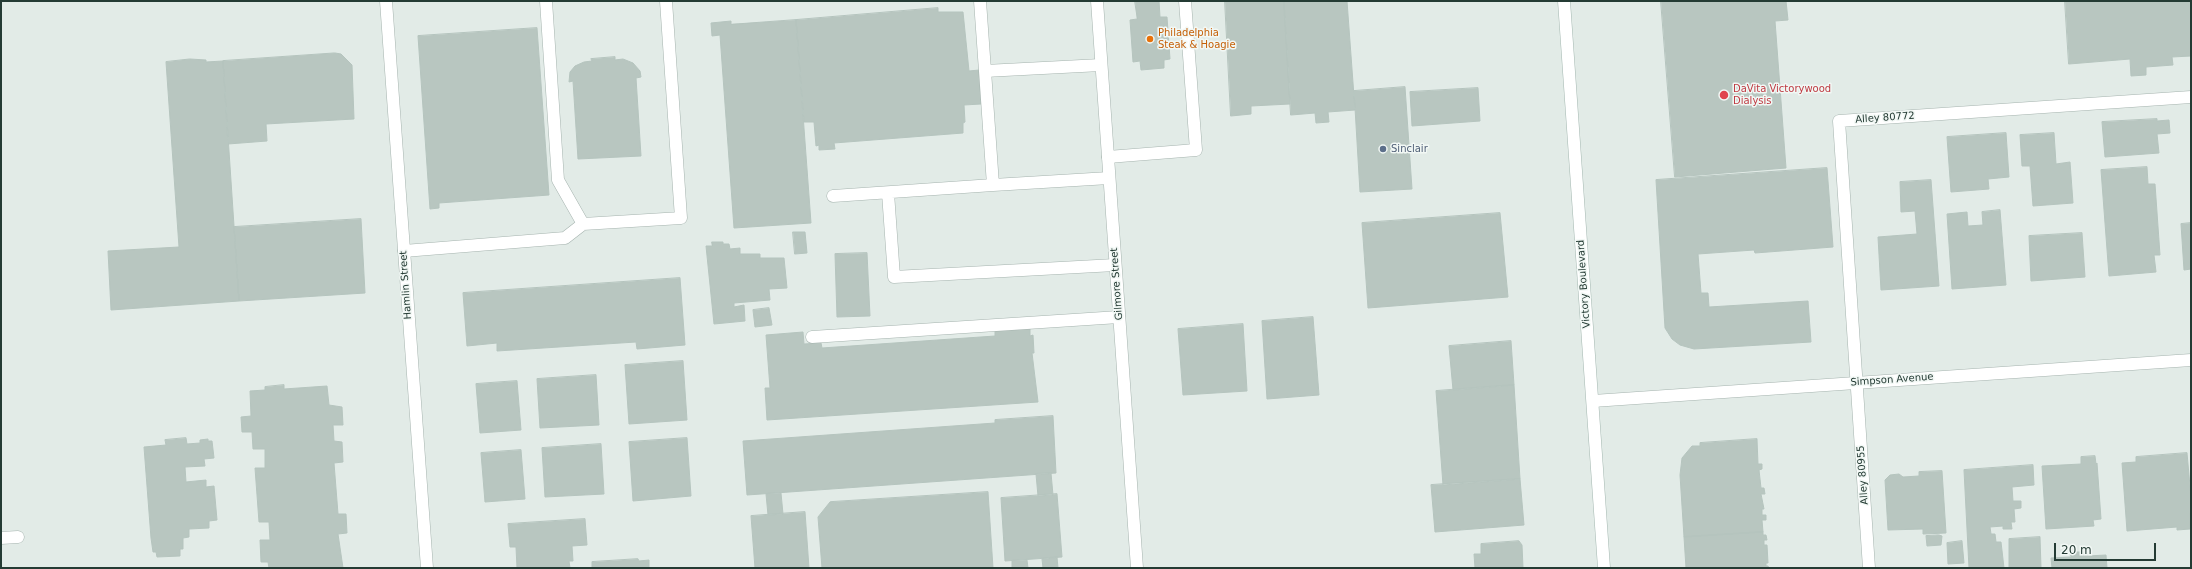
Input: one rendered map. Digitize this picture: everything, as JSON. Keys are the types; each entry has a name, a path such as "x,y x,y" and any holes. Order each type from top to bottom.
{"street":[{"name":"Hamlin Street","path":"386,1 428,568"},
{"path":"546,1 558,180 582,224"},
{"path":"404,251 565,238 582,224 681,218 666,1"},
{"path":"980,1 993,185"},
{"name":"Gilmore Street","path":"1097,1 1137,568"},
{"path":"1108,157 1196,150 1185,1"},
{"name":"Victory Boulevard","path":"1564,1 1604,568"},
{"path":"985,71 1101,65"},
{"name":"Alley 80772","path":"1857,382 1839,121 2191,97"},
{"path":"833,196 1109,178"},
{"path":"888,193 894,277 1115,265"},
{"path":"812,337 1119,316"},
{"name":"Simpson Avenue","path":"1593,401 2191,360"},
{"name":"Alley 80955","path":"1857,382 1869,568"},
{"path":"1,538 18,537"}],"building":[{"name":"Philadelphia Steak & Hoagie","path":"1135,1 1159,1 1160,17 1167,17 1170,59 1164,60 1164,68 1141,70 1140,61 1133,62 1130,20 1137,19"},
{"path":"1225,1 1284,1 1290,104 1251,106 1251,114 1231,116"},
{"path":"1284,1 1347,1 1355,110 1328,112 1329,122 1316,123 1315,113 1291,115"},
{"name":"DaVita Victorywood Dialysis","path":"1661,1 1786,1 1788,20 1775,21 1786,168 1675,177"},
{"path":"2065,1 2191,1 2191,56 2172,57 2173,65 2146,67 2146,75 2131,76 2130,59 2069,64"},
{"path":"938,8 938,12 963,12 969,71 979,70 981,104 964,105 965,122 963,123 963,133 834,143 835,149 819,150 819,145 816,146 814,122 804,122 796,20"},
{"path":"796,20 811,223 734,228 720,35 712,36 711,23 731,21 731,24"},
{"path":"537,28 549,195 439,203 439,208 430,209 418,36"},
{"path":"335,53 341,54 352,65 354,119 266,124 267,141 228,144 223,61"},
{"path":"615,57 615,60 623,59 633,63 640,71 641,77 636,78 641,156 578,159 573,81 569,82 570,72 575,66 584,62 592,61 591,59"},
{"path":"190,59 206,60 206,62 223,61 239,301 111,310 108,251 179,247 166,62"},
{"name":"Sinclair","path":"1405,87 1412,189 1360,192 1354,91"},
{"path":"1478,88 1480,121 1412,126 1410,92"},
{"path":"2157,119 2157,121 2169,120 2170,133 2157,134 2159,153 2105,157 2102,122"},
{"path":"2006,133 2009,177 1988,179 1989,189 1951,192 1947,137"},
{"path":"2054,133 2056,164 2070,162 2073,203 2033,206 2030,166 2022,166 2020,135"},
{"path":"2147,167 2148,184 2155,184 2160,255 2154,255 2156,272 2109,276 2101,170"},
{"path":"1827,168 1833,247 1755,253 1754,250 1698,254 1701,293 1708,293 1709,307 1808,301 1811,342 1694,349 1680,345 1672,339 1665,328 1656,180"},
{"path":"1931,180 1939,286 1881,290 1878,237 1917,234 1915,211 1901,212 1900,182"},
{"path":"2000,210 2006,285 1952,289 1947,214 1967,212 1968,226 1983,225 1982,212"},
{"path":"1500,213 1508,297 1368,308 1362,223"},
{"path":"361,219 365,293 239,301 234,227"},
{"path":"2191,223 2191,269 2184,270 2181,224"},
{"path":"793,232 805,232 807,253 795,254"},
{"path":"2082,233 2085,277 2031,281 2029,236"},
{"path":"712,242 723,242 723,244 729,244 730,249 740,248 740,254 760,254 760,258 784,258 787,288 769,289 770,300 734,303 734,307 744,305 745,321 714,324 706,246 712,246"},
{"path":"867,253 870,316 837,317 835,254"},
{"path":"680,278 685,345 637,349 636,342 497,351 497,343 467,346 463,293"},
{"path":"769,308 772,325 755,327 753,310"},
{"path":"1313,317 1319,395 1267,399 1262,321"},
{"path":"1243,324 1247,391 1183,395 1178,329"},
{"path":"1030,328 1030,336 1033,335 1034,353 1032,353 1038,402 767,420 765,388 770,388 766,335 803,332 804,344 821,343 822,348 995,336 995,331"},
{"path":"1511,341 1514,385 1453,390 1449,346"},
{"path":"683,361 687,420 629,424 625,365"},
{"path":"596,375 599,425 540,428 537,379"},
{"path":"517,381 521,430 480,433 476,384"},
{"path":"284,385 284,389 327,386 329,405 342,407 343,425 333,425 334,441 342,442 343,462 334,463 338,514 346,514 347,533 338,534 343,568 269,568 268,562 261,562 260,540 270,540 269,522 259,522 255,468 265,468 265,449 253,449 252,432 242,432 241,417 251,416 250,391 265,390 265,387"},
{"path":"1514,385 1520,479 1443,485 1436,391"},
{"path":"1053,416 1056,473 747,495 743,441 995,423 995,420"},
{"path":"186,438 187,444 200,443 200,440 208,439 208,441 212,441 214,458 204,459 205,466 185,467 186,482 206,480 206,487 214,486 217,520 209,521 209,528 189,529 189,537 183,538 183,549 180,549 180,556 157,557 156,552 153,552 151,538 144,447 166,445 165,440"},
{"path":"687,438 691,496 633,501 629,442"},
{"path":"1757,439 1758,464 1762,464 1762,469 1759,470 1761,488 1764,488 1765,494 1761,494 1764,509 1762,509 1762,515 1766,515 1766,520 1762,520 1763,532 1684,537 1680,475 1682,458 1692,446 1700,446 1700,443"},
{"path":"601,444 604,494 545,497 542,448"},
{"path":"521,450 525,499 485,502 481,453"},
{"path":"2187,453 2191,497 2190,529 2177,530 2177,527 2127,531 2122,463 2136,462 2136,457"},
{"path":"2095,456 2096,464 2097,463 2101,519 2093,520 2094,526 2046,529 2042,466 2081,464 2081,457"},
{"path":"2033,465 2034,485 2012,487 2013,501 2021,501 2021,508 2014,509 2015,522 2011,522 2012,529 2003,529 2003,526 1990,527 1991,534 1995,534 1996,542 2001,542 2004,568 1969,568 1964,470"},
{"path":"1942,471 1946,533 1923,534 1923,529 1888,530 1885,480 1890,475 1899,474 1903,477 1919,476 1919,472"},
{"path":"1051,473 1053,495 1038,496 1036,474"},
{"path":"1520,479 1524,525 1435,532 1431,485"},
{"path":"988,492 993,568 822,568 818,517 830,502"},
{"path":"781,493 783,514 768,515 766,494"},
{"path":"1057,494 1062,557 1005,561 1001,498"},
{"path":"805,512 809,568 755,568 751,516"},
{"path":"585,519 587,545 572,546 573,561 569,561 570,568 517,568 516,547 510,547 508,524"},
{"path":"1763,532 1763,535 1766,535 1767,540 1764,540 1764,545 1767,545 1768,563 1766,563 1766,566 1769,568 1686,568 1684,537"},
{"path":"1926,536 1942,536 1941,545 1927,546"},
{"path":"2040,537 2041,568 2009,568 2009,539"},
{"path":"1519,541 1522,545 1523,568 1475,568 1474,554 1481,554 1481,544"},
{"path":"1962,541 1964,563 1948,564 1947,543"},
{"path":"2070,552 2087,552 2088,556 2106,555 2107,568 2052,568 2051,558 2071,557"},
{"path":"1057,557 1058,568 1043,568 1042,559"},
{"path":"638,559 639,561 649,560 649,568 592,568 592,562"},
{"path":"1027,560 1028,568 1012,568 1012,561"}],"place":[{"name":"Philadelphia Steak & Hoagie","path":"1150,39"},
{"name":"DaVita Victorywood Dialysis","path":"1724,95"},
{"name":"Sinclair","path":"1383,149"}]}
